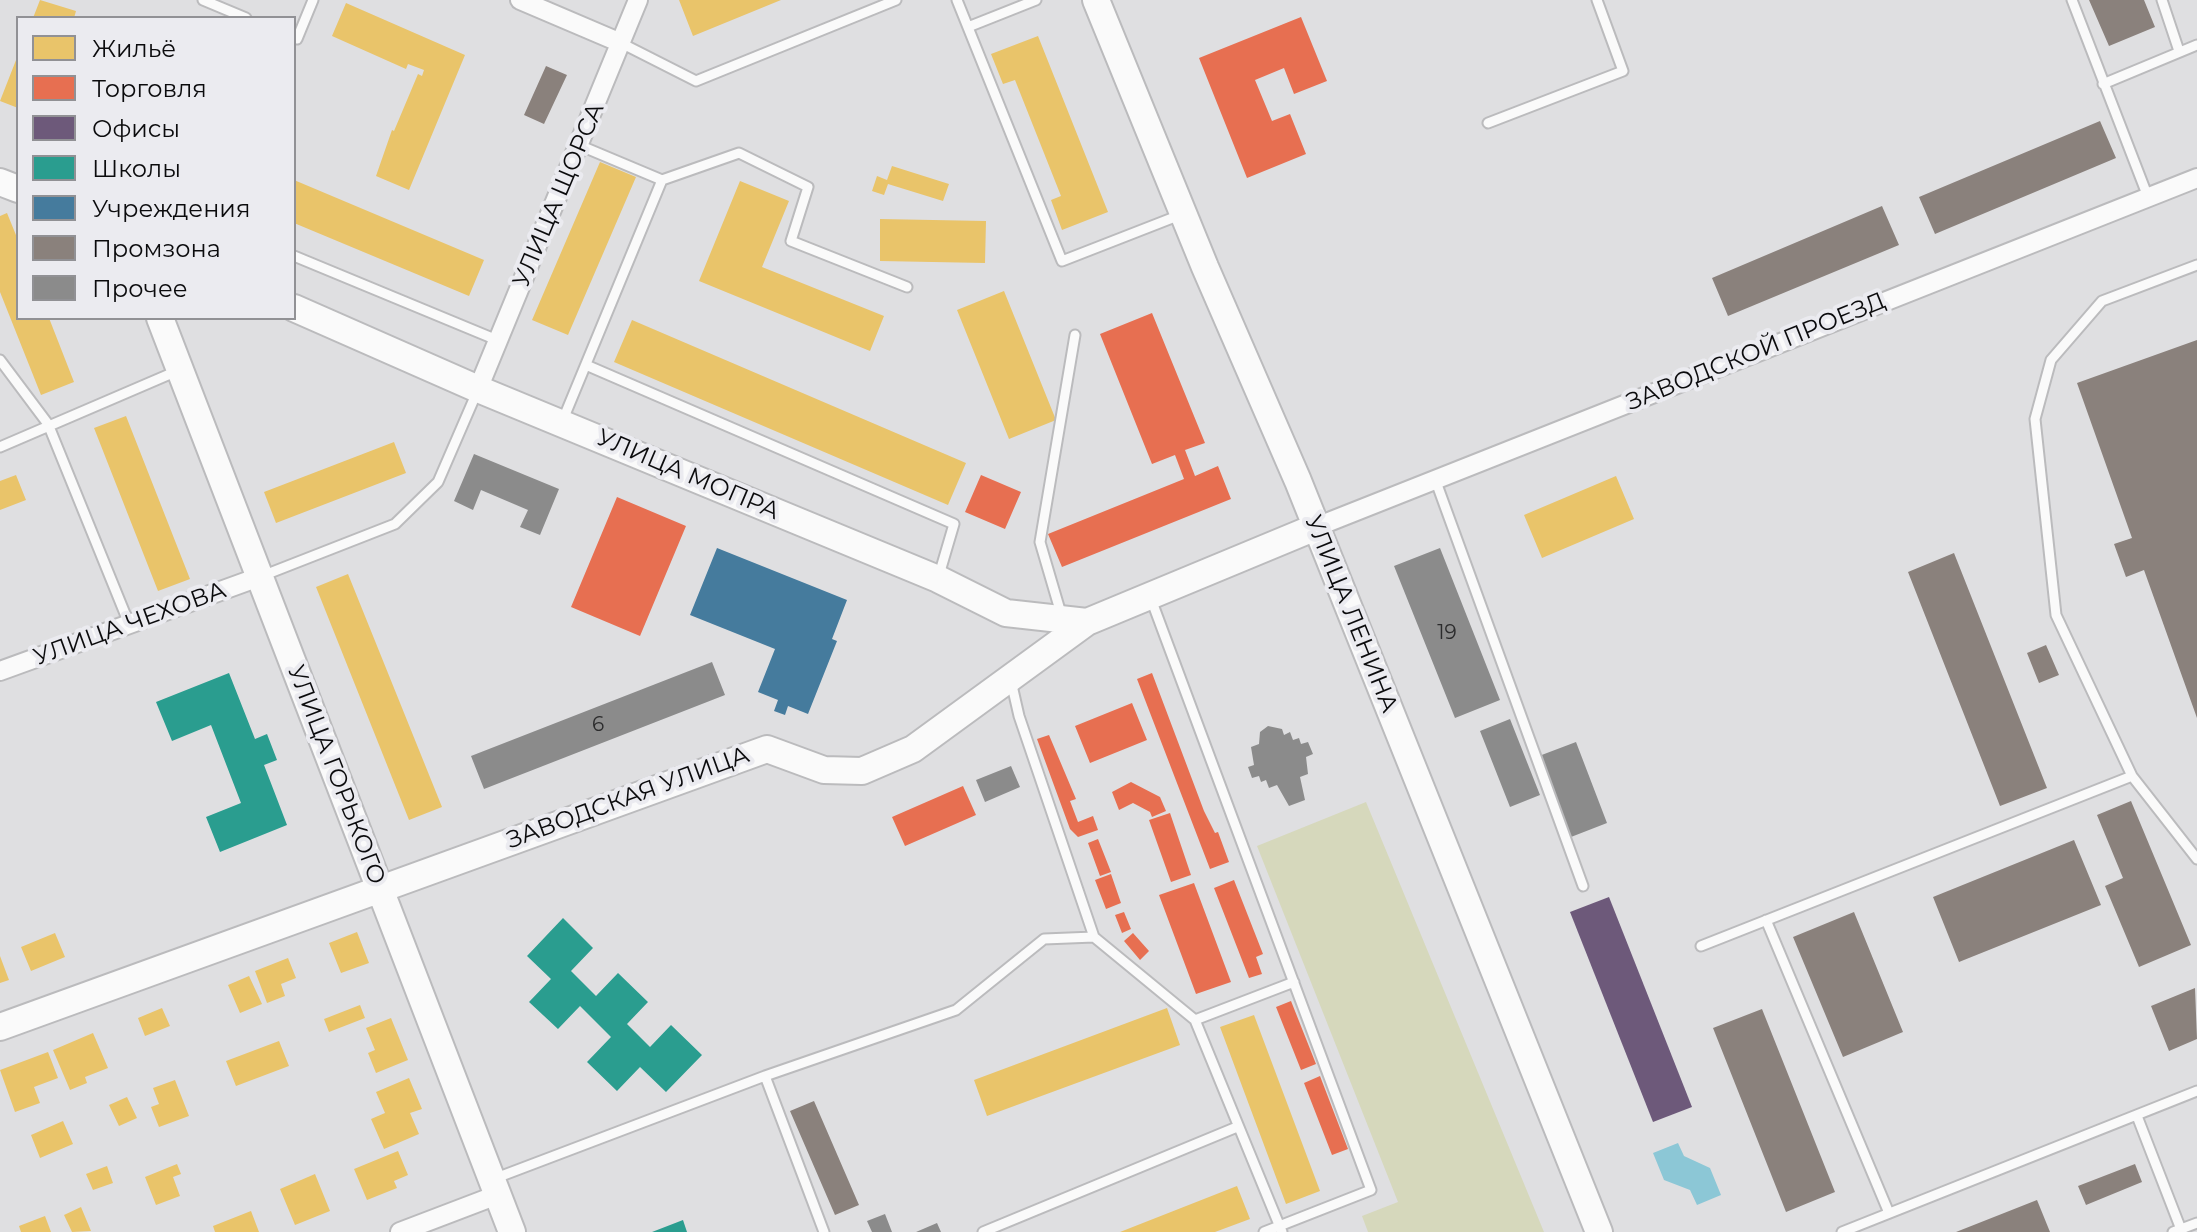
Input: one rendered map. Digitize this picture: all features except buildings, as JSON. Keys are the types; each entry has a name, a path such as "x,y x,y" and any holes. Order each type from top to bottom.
{"street":[{"path":"520,0 621,43"},
{"name":"УЛИЦА ЩОРСА","path":"478,389 581,146 638,0"},
{"name":"УЛИЦА ЛЕНИНА","path":"1096,0 1316,527 1599,1232"},
{"name":"ЗАВОДСКОЙ ПРОЕЗД","path":"1316,527 2197,178"},
{"name":"УЛИЦА МОПРА","path":"296,309 478,389 938,579 1006,613 1074,620"},
{"name":"УЛИЦА ГОРЬКОГО","path":"161,320 316,736 380,887 512,1232"},
{"name":"ЗАВОДСКАЯ УЛИЦА","path":"0,1027 767,749 824,770 862,771 913,749 1011,681 1074,620 1150,596 1316,527"},
{"name":"УЛИЦА ЧЕХОВА","path":"0,671 259,577"},
{"path":"400,1232 494,1187"}],"lane":[{"path":"203,0 241,16"},
{"path":"296,39 313,0"},
{"path":"621,43 696,81 896,0"},
{"path":"957,0 1062,261 1183,214"},
{"path":"968,27 1036,0"},
{"path":"1488,123 1623,71 1597,0"},
{"path":"2072,0 2148,197"},
{"path":"2162,0 2179,51"},
{"path":"2103,84 2197,45"},
{"path":"581,146 662,180 739,153 808,187 791,241 907,287"},
{"path":"562,422 662,180"},
{"path":"296,257 497,340"},
{"path":"2197,265 2102,301 2051,360 2035,419 2056,615 2132,776 2197,859"},
{"path":"1074,620 1040,542 1075,335"},
{"path":"0,360 48,424 130,626"},
{"path":"586,365 954,524 938,579"},
{"path":"0,447 180,370"},
{"path":"259,577 395,524 438,482 478,389"},
{"path":"1435,479 1583,886"},
{"path":"1150,596 1371,1190 1280,1229 1264,1232"},
{"path":"1011,681 1019,716 1094,937 1195,1020 1280,1229"},
{"path":"1701,946 2132,776"},
{"path":"1766,920 1889,1213"},
{"path":"494,1187 765,1076 956,1010 1044,939 1094,937"},
{"path":"1195,1020 1294,982"},
{"path":"765,1076 824,1232"},
{"path":"1842,1232 2197,1091"},
{"path":"2137,1116 2179,1231 2197,1223"},
{"path":"983,1232 1237,1127"}],"green space":[{"path":"1366,802 1544,1232 1368,1232 1362,1216 1398,1202 1257,846"}],"water":[{"path":"1678,1143 1684,1156 1710,1168 1721,1195 1697,1205 1690,1190 1664,1180 1653,1153"}]}
